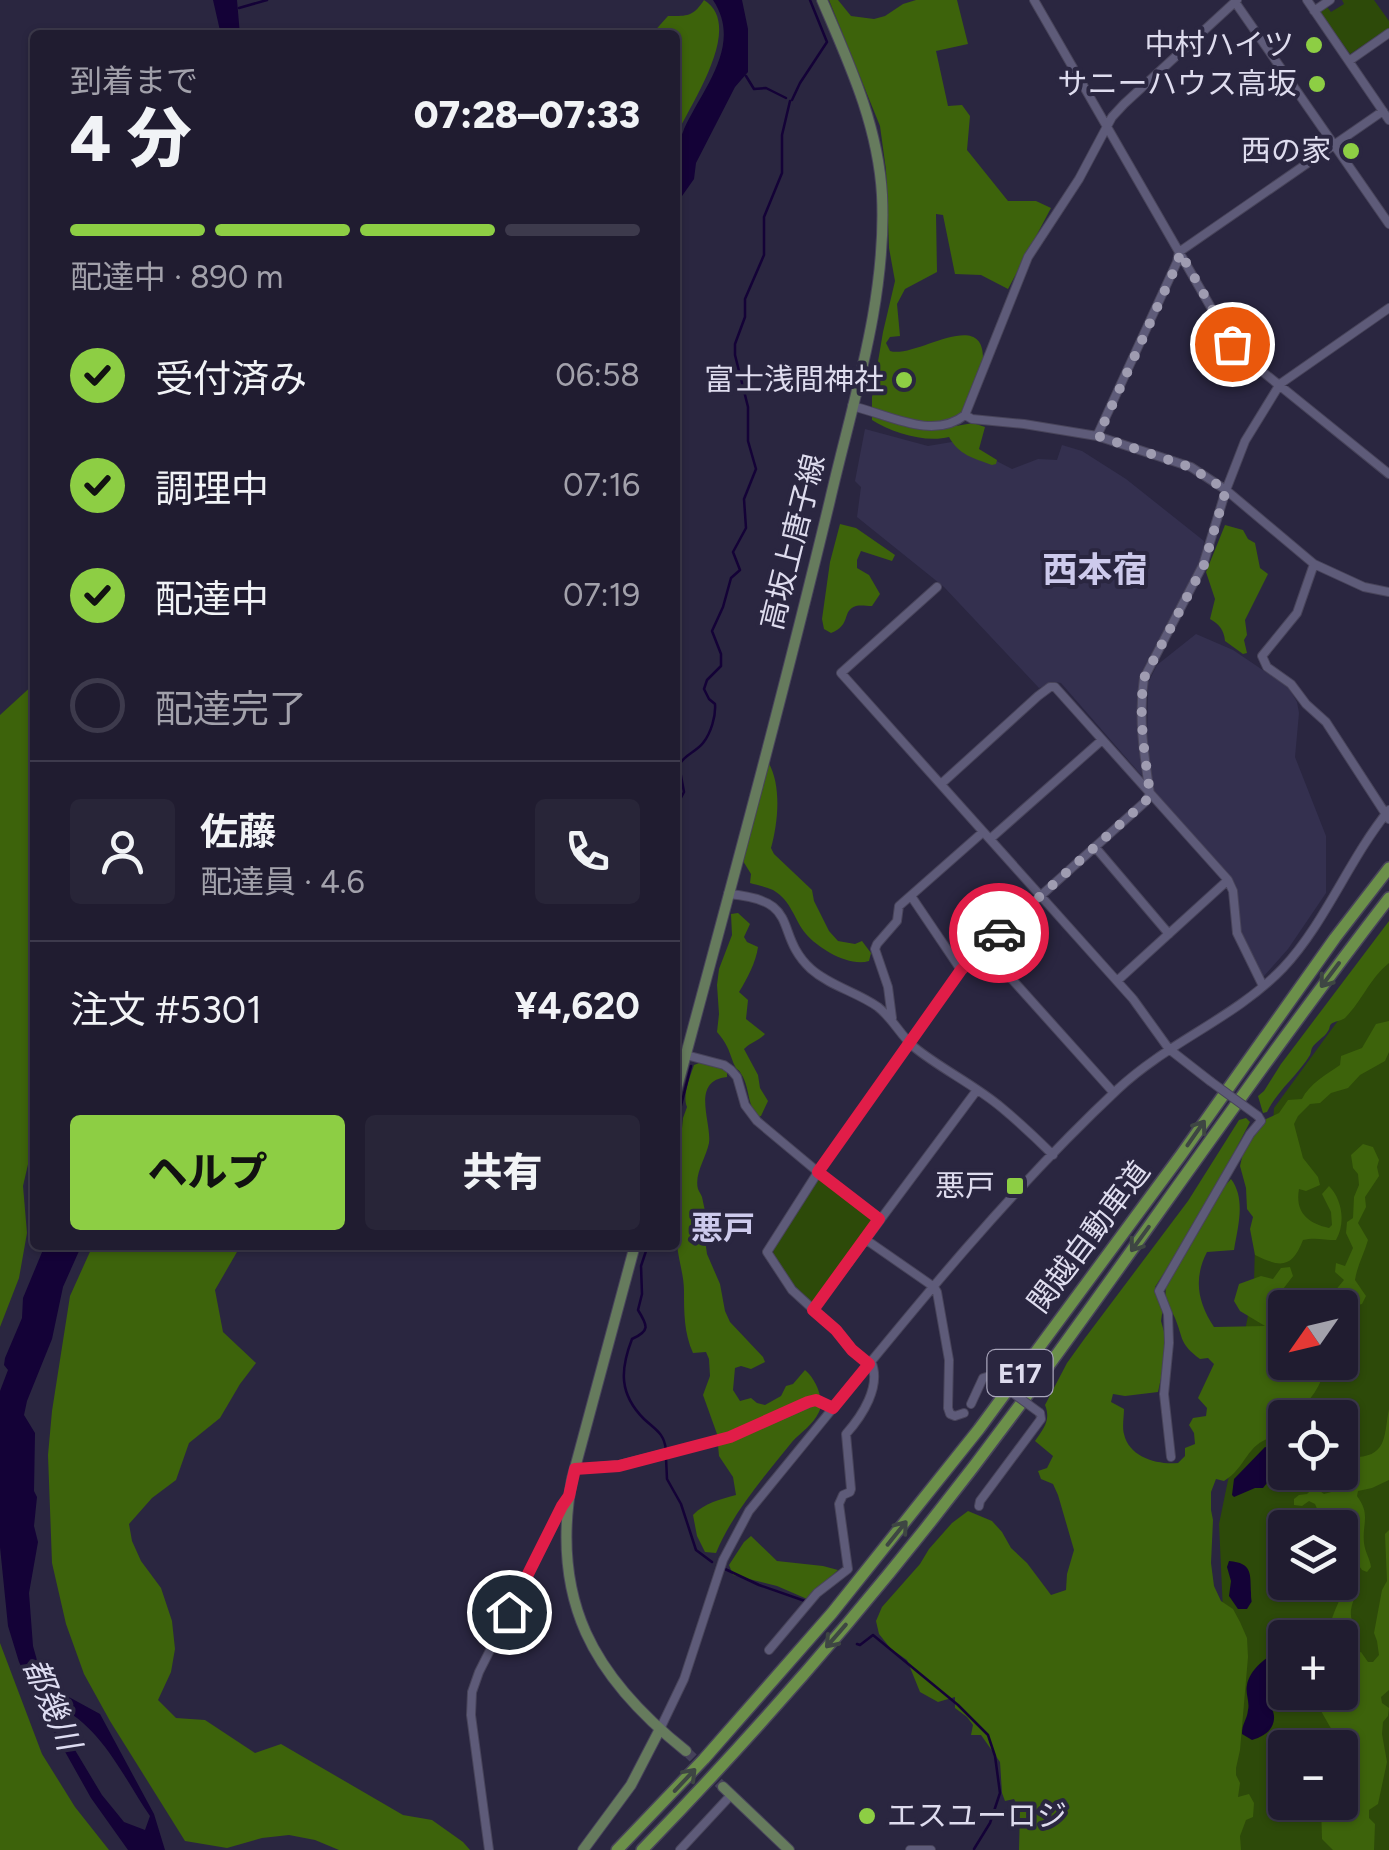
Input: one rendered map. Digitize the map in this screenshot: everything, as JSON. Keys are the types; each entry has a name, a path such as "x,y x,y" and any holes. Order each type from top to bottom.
{"highway":[{"name":"関越自動車道","path":"617,1850 770,1686 942,1476 1389,868"},
{"name":"関越自動車道","path":"642,1850 782,1699 958,1485 1389,898"}],"main road":[{"name":"高坂上唐子線","path":"680,1077 822,532 879,282 881,185 874,142 864,102 822,0"},
{"path":"633,1250 569,1496 569,1580 580,1620 608,1674 686,1752"},
{"path":"582,1850 631,1785 660,1729"},
{"path":"727,1791 789,1850"}],"street":[{"path":"1034,0 1232,344 1389,474"},
{"path":"1307,0 1389,120"},
{"path":"1314,11 1330,0"},
{"path":"852,406 934,428 965,415 1028,257 1108,126 1124,104 1236,1 1389,224"},
{"path":"1349,61 1389,33"},
{"path":"1098,436 1180,252 1383,111"},
{"path":"769,1650 817,1593 848,1569 839,1504 851,1488 846,1434 864,1410 875,1369 792,1290 766,1252 961,970 1145,802 1150,794 1142,737 1144,678 1204,565 1245,441 1280,384 1389,308"},
{"path":"965,415 1098,436 1190,467 1226,490 1314,564 1364,587 1389,592"},
{"path":"660,1729 684,1679 714,1582 750,1512 870,1362 1053,1155 1138,1071 1240,1004 1286,965 1356,856 1388,815 1326,722 1262,660 1298,613 1314,564"},
{"path":"936,588 841,673 1117,981 1169,1049 1261,1121 1160,1292 1168,1314 1170,1342 1164,1394 1171,1457"},
{"path":"941,784 1050,686 1055,687 1228,880 1238,933 1263,986"},
{"path":"892,1018 888,986 876,949 897,921 899,906 1102,740"},
{"path":"1095,847 1170,934"},
{"path":"1117,981 1228,880"},
{"path":"728,894 752,896 768,903 784,916 794,950 819,976 850,990 892,1018 909,1043 1002,1108 1053,1155"},
{"path":"911,896 961,970"},
{"path":"983,947 1114,1093"},
{"path":"686,1055 732,1070 749,1112 879,1219"},
{"path":"813,1310 977,1090"},
{"path":"865,1238 934,1288 940,1298 949,1360 948,1408 955,1416 964,1413"},
{"path":"971,1404 984,1378 990,1376 1040,1413 1042,1419 979,1506"},
{"path":"575,1469 619,1466 730,1437 816,1400 833,1408"},
{"path":"489,1850 470,1715 472,1692 569,1496"},
{"path":"680,1850 727,1791"},
{"path":"910,1850 932,1850"}],"shaded area":[{"path":"865,429 928,446 958,441 1012,469 1038,459 1057,460 1062,445 1082,451 1126,479 1204,541 1196,571 1142,671 1138,704 1142,776 1061,683 1039,688 944,587 857,517 861,487 855,481"},
{"path":"1196,634 1233,650 1288,687 1299,713 1295,757 1326,836 1326,893 1288,949 1264,976 1242,933 1233,880 1154,792 1147,751 1148,683 1157,665"}],"green space":[{"path":"704,0 715,12 719,28 717,47 680,128 680,30 655,30 668,16 696,10"},
{"path":"829,0 838,0 851,16 874,19 916,0 957,0 968,44 936,51 948,106 962,105 970,116 967,150 1008,201 1036,201 1051,208 1008,289 981,275 955,274 943,215 936,214 937,272 905,289 897,304 900,336 890,337 886,343 890,351 901,351 961,335 980,344 983,359 955,420 956,426 973,423 985,427 979,449 997,460 996,464 967,455 949,437 909,436 872,420 872,397 895,281 889,248 886,170 880,126"},
{"path":"1342,0 1374,0 1389,21 1389,28 1350,54 1320,12 1327,7 1331,12 1344,4"},
{"path":"840,524 856,528 895,555 892,561 861,551 857,568 869,575 880,594 872,606 851,608 842,626 831,633 824,629 822,619"},
{"path":"1225,525 1243,530 1255,543 1260,568 1268,574 1245,620 1247,653 1243,654 1225,641 1220,628 1210,619 1215,599 1206,572"},
{"path":"30,688 30,1156 23,1186 27,1233 19,1278 0,1327 0,715"},
{"path":"768,762 777,793 771,848 774,854 812,890 829,931 838,941 862,941 871,953 869,961 844,959 826,951 806,934 779,894 750,883 751,874 743,861"},
{"path":"738,913 750,924 744,937 758,947 739,992 748,1000 746,1019 765,1034 744,1049 768,1101 757,1117 743,1077 717,1032 719,969 732,935 731,914"},
{"path":"1389,921 1389,963 1345,1018 1331,1024 1263,1113 1258,1096"},
{"path":"1389,951 1389,1850 1219,1850 1225,1655 1219,1524 1234,1451 1241,1351 1254,1285 1256,1198 1272,1140 1274,1108"},
{"path":"1389,1021 1389,1052 1385,1061 1360,1075 1348,1088 1310,1104 1294,1124 1303,1158 1320,1185 1306,1191 1299,1189 1301,1210 1309,1220 1329,1228 1331,1212 1322,1194 1329,1186 1341,1212 1336,1240 1303,1240 1295,1256 1285,1263 1255,1255 1250,1229 1253,1217 1247,1209 1240,1166 1243,1153 1264,1120 1279,1113 1288,1100 1302,1099 1314,1084 1340,1065 1341,1056 1362,1048 1376,1024"},
{"path":"694,1065 718,1066 727,1072 727,1077 716,1080 706,1094 709,1143 697,1183 709,1219 703,1225 707,1254 730,1322 765,1362 751,1369 735,1368 733,1390 740,1401 751,1398 765,1405 781,1396 786,1386 805,1370 821,1401 810,1425 750,1495 716,1553 705,1552 693,1515 707,1504 736,1495 733,1477 719,1456 717,1434 703,1395 710,1376 709,1359 706,1352 693,1353 686,1330 678,1250 682,1238 680,1149 686,1092"},
{"path":"1246,1118 1250,1122 1202,1214 1155,1287 1163,1307 1161,1321 1168,1346 1158,1392 1113,1394 1111,1402 1124,1409 1127,1442 1145,1458 1178,1463 1185,1456 1185,1448 1195,1444 1189,1425 1193,1418 1206,1416 1207,1408 1198,1398 1214,1364 1208,1358 1200,1359 1185,1345 1167,1300 1166,1287 1220,1191 1231,1179 1240,1204 1234,1250 1207,1252 1200,1272 1199,1291 1209,1318 1214,1327 1265,1326 1240,1311 1234,1301 1239,1284 1261,1276 1273,1279 1281,1268 1290,1267 1293,1276 1282,1290 1268,1290 1268,1380 1321,1380 1308,1400 1268,1400 1268,1439 1255,1447 1232,1475 1224,1481 1216,1479 1211,1492 1214,1586 1221,1601 1233,1609 1247,1638 1236,1775 1240,1783 1238,1797 1249,1794 1254,1803 1253,1817 1246,1820 1240,1836 1241,1850 1019,1850 1020,1811 1014,1799 1005,1801 1000,1762 981,1735 971,1735 973,1725 955,1708 955,1697 938,1702 920,1692 907,1660 879,1634 876,1621 882,1607 929,1549 968,1511 992,1521 1051,1595 1066,1590 1074,1550 1053,1484 1041,1479 1038,1471 1047,1468 1053,1456 1035,1441 1047,1420 1045,1405 1067,1363 1188,1201 1239,1120"},
{"path":"1363,1144 1373,1147 1379,1160 1379,1176 1365,1197 1366,1207 1358,1223 1368,1240 1355,1280 1366,1296 1358,1305 1358,1290 1336,1290 1344,1280 1335,1272 1336,1263 1345,1266 1353,1248 1346,1233 1347,1222 1353,1218 1359,1185 1351,1155"},
{"path":"819,1178 873,1218 873,1222 813,1304 788,1279 773,1254"},
{"path":"91,1250 238,1250 215,1290 223,1332 256,1363 220,1418 189,1443 176,1480 152,1498 129,1524 132,1541 161,1588 172,1621 175,1649 171,1672 158,1700 176,1718 205,1720 255,1753 281,1744 403,1815 432,1820 470,1850 339,1850 289,1835 227,1848 185,1841 84,1674 66,1624 52,1563 48,1455 70,1296"},
{"path":"1389,1409 1389,1480 1358,1491 1357,1496 1365,1514 1364,1543 1371,1567 1367,1572 1358,1564 1358,1510 1318,1510 1309,1501 1302,1506 1294,1505 1294,1499 1311,1490 1324,1494 1358,1490 1358,1457 1375,1452 1383,1441"},
{"path":"1389,1530 1389,1690 1381,1697 1389,1708 1382,1734 1387,1762 1378,1804 1369,1810 1369,1818 1375,1824 1374,1850 1333,1850 1322,1839 1321,1820 1358,1820 1358,1730 1332,1730 1321,1711 1358,1710 1358,1653 1368,1662 1379,1655 1374,1633 1387,1581 1385,1534"},
{"path":"751,1536 777,1561 838,1570 807,1599 777,1586 733,1575 729,1565"},
{"path":"1339,1600 1354,1600 1352,1620 1332,1620"},
{"path":"0,1643 42,1754 75,1807 109,1850 0,1850"}],"water":[{"path":"213,0 237,0 240,30 220,30"},
{"path":"713,0 742,0 748,29 748,72 735,87 696,163 694,179 680,199 680,138 717,66 724,33"},
{"name":"都幾川","path":"43,1250 79,1250 63,1287 52,1339 24,1415 35,1433 34,1526 38,1542 29,1593 33,1646 40,1671 48,1681 100,1714 154,1814 165,1850 128,1850 91,1798 45,1716 19,1662 8,1626 0,1547 0,1391 8,1370 5,1358 22,1318 23,1298","holes":["56,1705 86,1726 110,1753 150,1816 145,1830 124,1822 102,1795 75,1750"]},
{"path":"1268,1448 1268,1479 1263,1488 1234,1497 1234,1479"},
{"path":"1229,1561 1242,1564 1249,1571 1252,1601 1247,1609 1238,1609 1229,1596"},
{"path":"1268,1657 1268,1710 1273,1710 1274,1721 1268,1732 1252,1740 1242,1734 1248,1707 1247,1685"}],"waterway":[{"path":"239,8 267,0"},
{"path":"792,100 827,42 810,0"},
{"path":"746,76 754,89 766,88 786,98"},
{"path":"680,764 703,743 712,724 715,704 704,689 721,666 712,631 731,578 740,570 733,552 746,528 744,499 756,469 748,441 748,407 735,344 745,317 745,299 764,255 764,217 782,173 782,135 790,101"},
{"path":"680,770 684,792 680,800"},
{"path":"680,1109 691,1066"},
{"path":"646,1250 641,1266 638,1310 646,1328 632,1339 624,1381 636,1410 656,1429 666,1450"},
{"path":"666,1458 667,1479 681,1504 696,1550 712,1562"},
{"path":"725,1569 805,1601"},
{"path":"857,1644 873,1635 988,1735 1000,1793 990,1823 974,1849"}],"tunnel":[{"path":"686,1751 723,1787"}],"way so far":[{"path":"999,933 1150,794 1142,737 1144,678 1204,565 1226,490 1190,467 1098,436 1180,252 1232,344"}],"place":[{"name":"中村ハイツ","path":"1314,45"},
{"name":"サニーハウス高坂","path":"1317,84"},
{"name":"西の家","path":"1351,151"},
{"name":"富士浅間神社","path":"904,380"},
{"name":"悪戸","path":"1015,1186"},
{"name":"エスユーロジ","path":"867,1816"}],"district":[{"name":"西本宿","path":"1095,570"},
{"name":"悪戸","path":"723,1228"}],"route":[{"path":"509,1612 569,1496 575,1469 619,1466 730,1437 816,1400 833,1408 869,1364 813,1310 879,1219 818,1172 967,962 999,933"}]}
